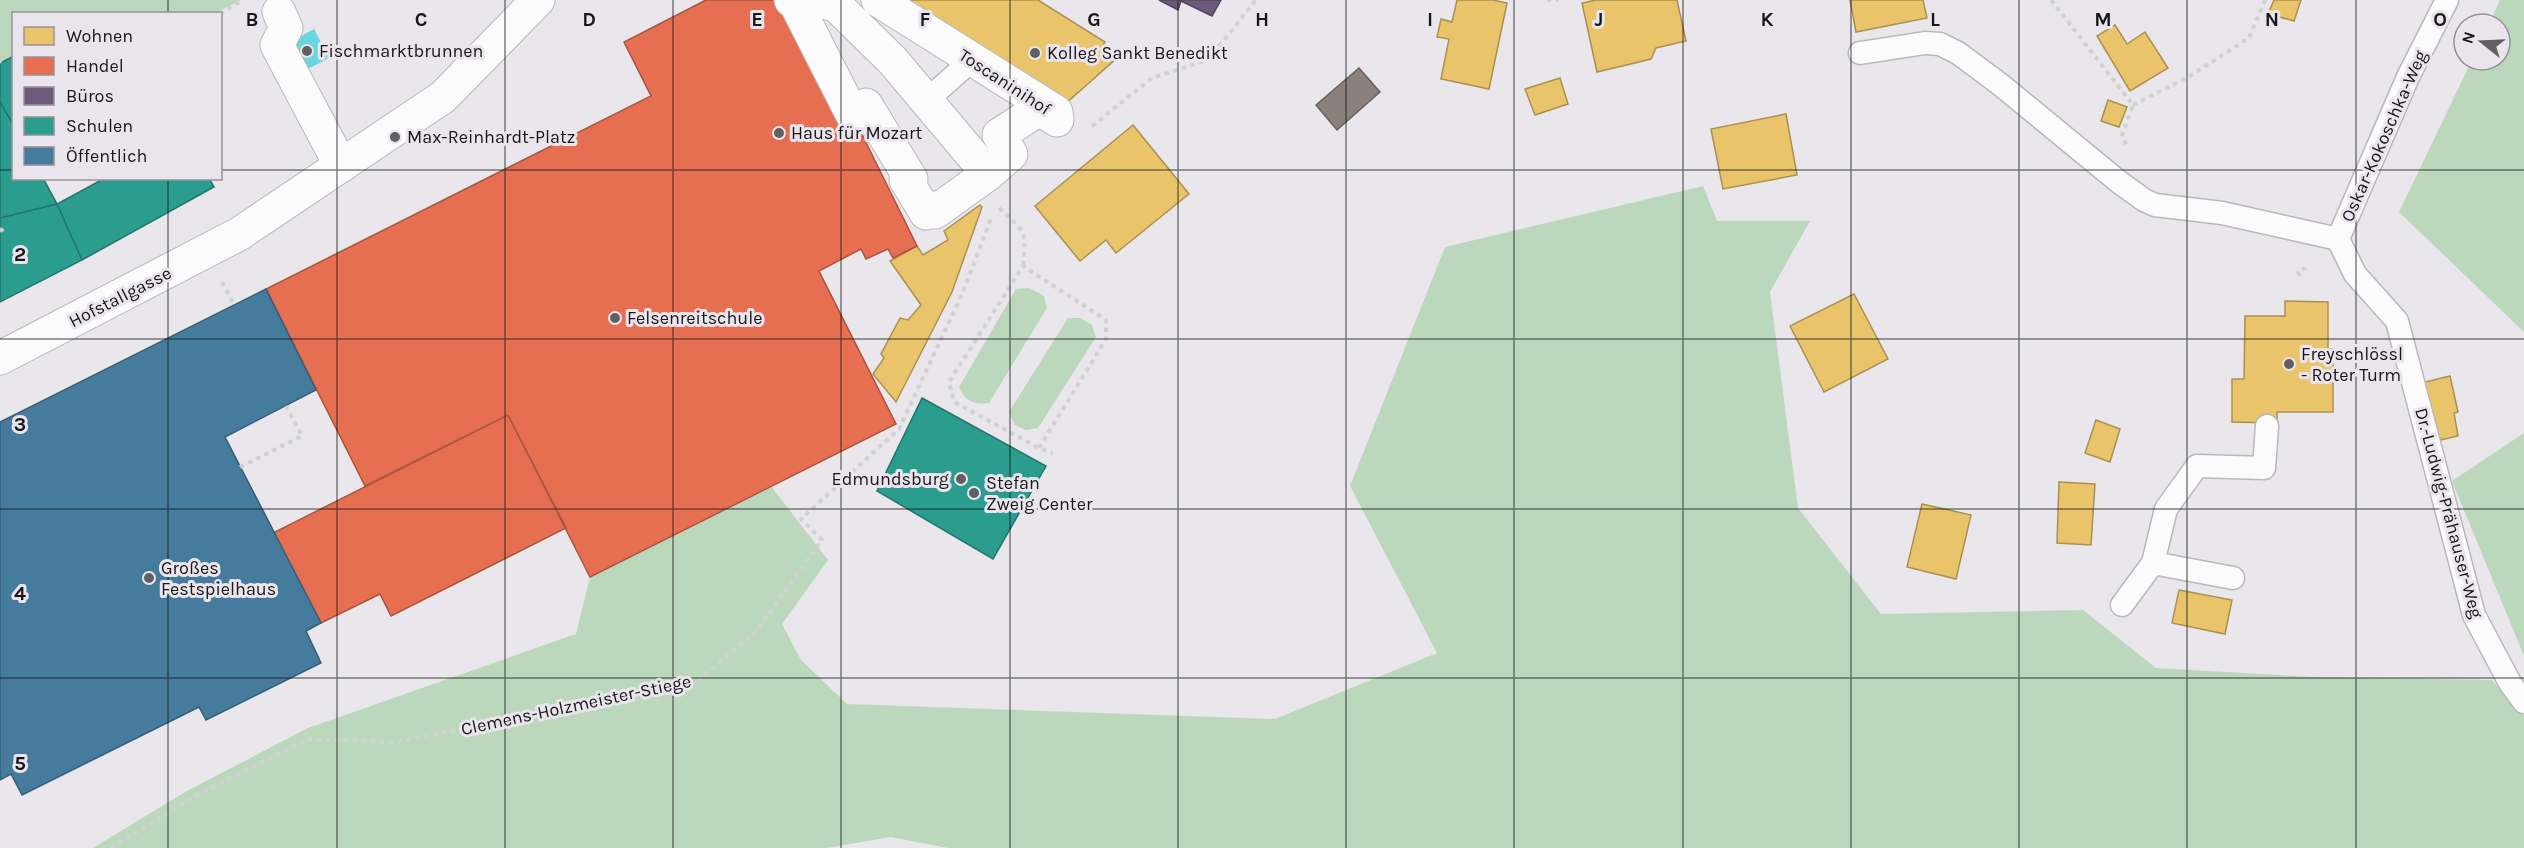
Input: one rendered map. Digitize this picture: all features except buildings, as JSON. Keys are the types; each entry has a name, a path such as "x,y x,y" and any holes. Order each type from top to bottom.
{"street":[{"path":"279,12 286,28 277,45 341,166 443,97 538,0"},
{"name":"Toscaninihof","path":"791,0 796,4 852,114 866,105 911,179 906,180 926,213 933,208 935,212 988,174 1011,154 999,135 1039,109 1057,120 1056,112 878,0"},
{"path":"817,0 837,6 893,61 988,174"},
{"name":"Hofstallgasse","path":"0,358 239,234 341,166"}],"lane":[{"name":"Oskar-Kokoschka-Weg","path":"2338,239 2408,76 2447,0"},
{"path":"1860,53 1924,43 1940,44 1958,53 2001,85 2119,182 2154,205 2222,213 2338,239"},
{"path":"927,100 972,60"},
{"name":"Dr.-Ludwig-Prähauser-Weg","path":"2338,239 2355,274 2397,321 2474,615 2511,683 2524,702"},
{"path":"2122,605 2153,563 2166,509 2197,466 2264,468 2267,426"},
{"path":"2153,563 2233,578"}],"path":[{"path":"222,13 243,0"},
{"path":"1088,129 1152,78 1208,60 1256,0"},
{"path":"1547,0 1558,0"},
{"path":"2051,0 2133,105"},
{"path":"2128,152 2122,135 2133,105 2190,76 2249,38 2265,0"},
{"name":"Clemens-Holzmeister-Stiege","path":"111,848 197,795 309,739 394,742 698,680 754,634 822,540 801,519 900,429 963,292 998,202 1000,209 1021,226 1025,242 1023,266"},
{"path":"1039,447 1106,339 1106,320 1023,266 949,382 954,402 1039,447 1053,453"},
{"path":"240,467 302,436 286,406"}],"green space":[{"path":"0,0 241,0 218,12 12,12 12,57 0,63"},
{"path":"2500,0 2524,0 2524,332 2399,212 2466,72 2512,72 2512,12 2494,12"},
{"path":"1703,186 1717,221 1810,221 1770,292 1798,508 1881,614 2083,610 2156,668 2312,677 2492,680 2524,715 2524,848 948,848 891,837 827,848 93,848 185,792 308,728 576,634 590,577 771,486 828,560 782,624 801,660 847,704 1275,719 1437,653 1350,486 1445,247"},
{"path":"1029,288 1044,296 1047,308 989,403 970,401 959,387 1016,289"},
{"path":"1068,318 1080,318 1092,325 1096,337 1038,428 1026,430 1015,425 1009,412"},
{"path":"2524,433 2524,656 2452,481"}],"water":[{"name":"Fischmarktbrunnen","path":"314,29 329,58 300,73 285,45"}],"place":[{"name":"Fischmarktbrunnen","path":"307,51"},
{"name":"Kolleg Sankt Benedikt","path":"1035,53"},
{"name":"Haus für Mozart","path":"779,133"},
{"name":"Max-Reinhardt-Platz","path":"395,137"},
{"name":"Felsenreitschule","path":"615,318"},
{"name":"Freyschlössl - Roter Turm","path":"2289,364"},
{"name":"Edmundsburg","path":"961,479"},
{"name":"Stefan Zweig Center","path":"974,493"},
{"name":"Großes Festspielhaus","path":"149,578"}]}
